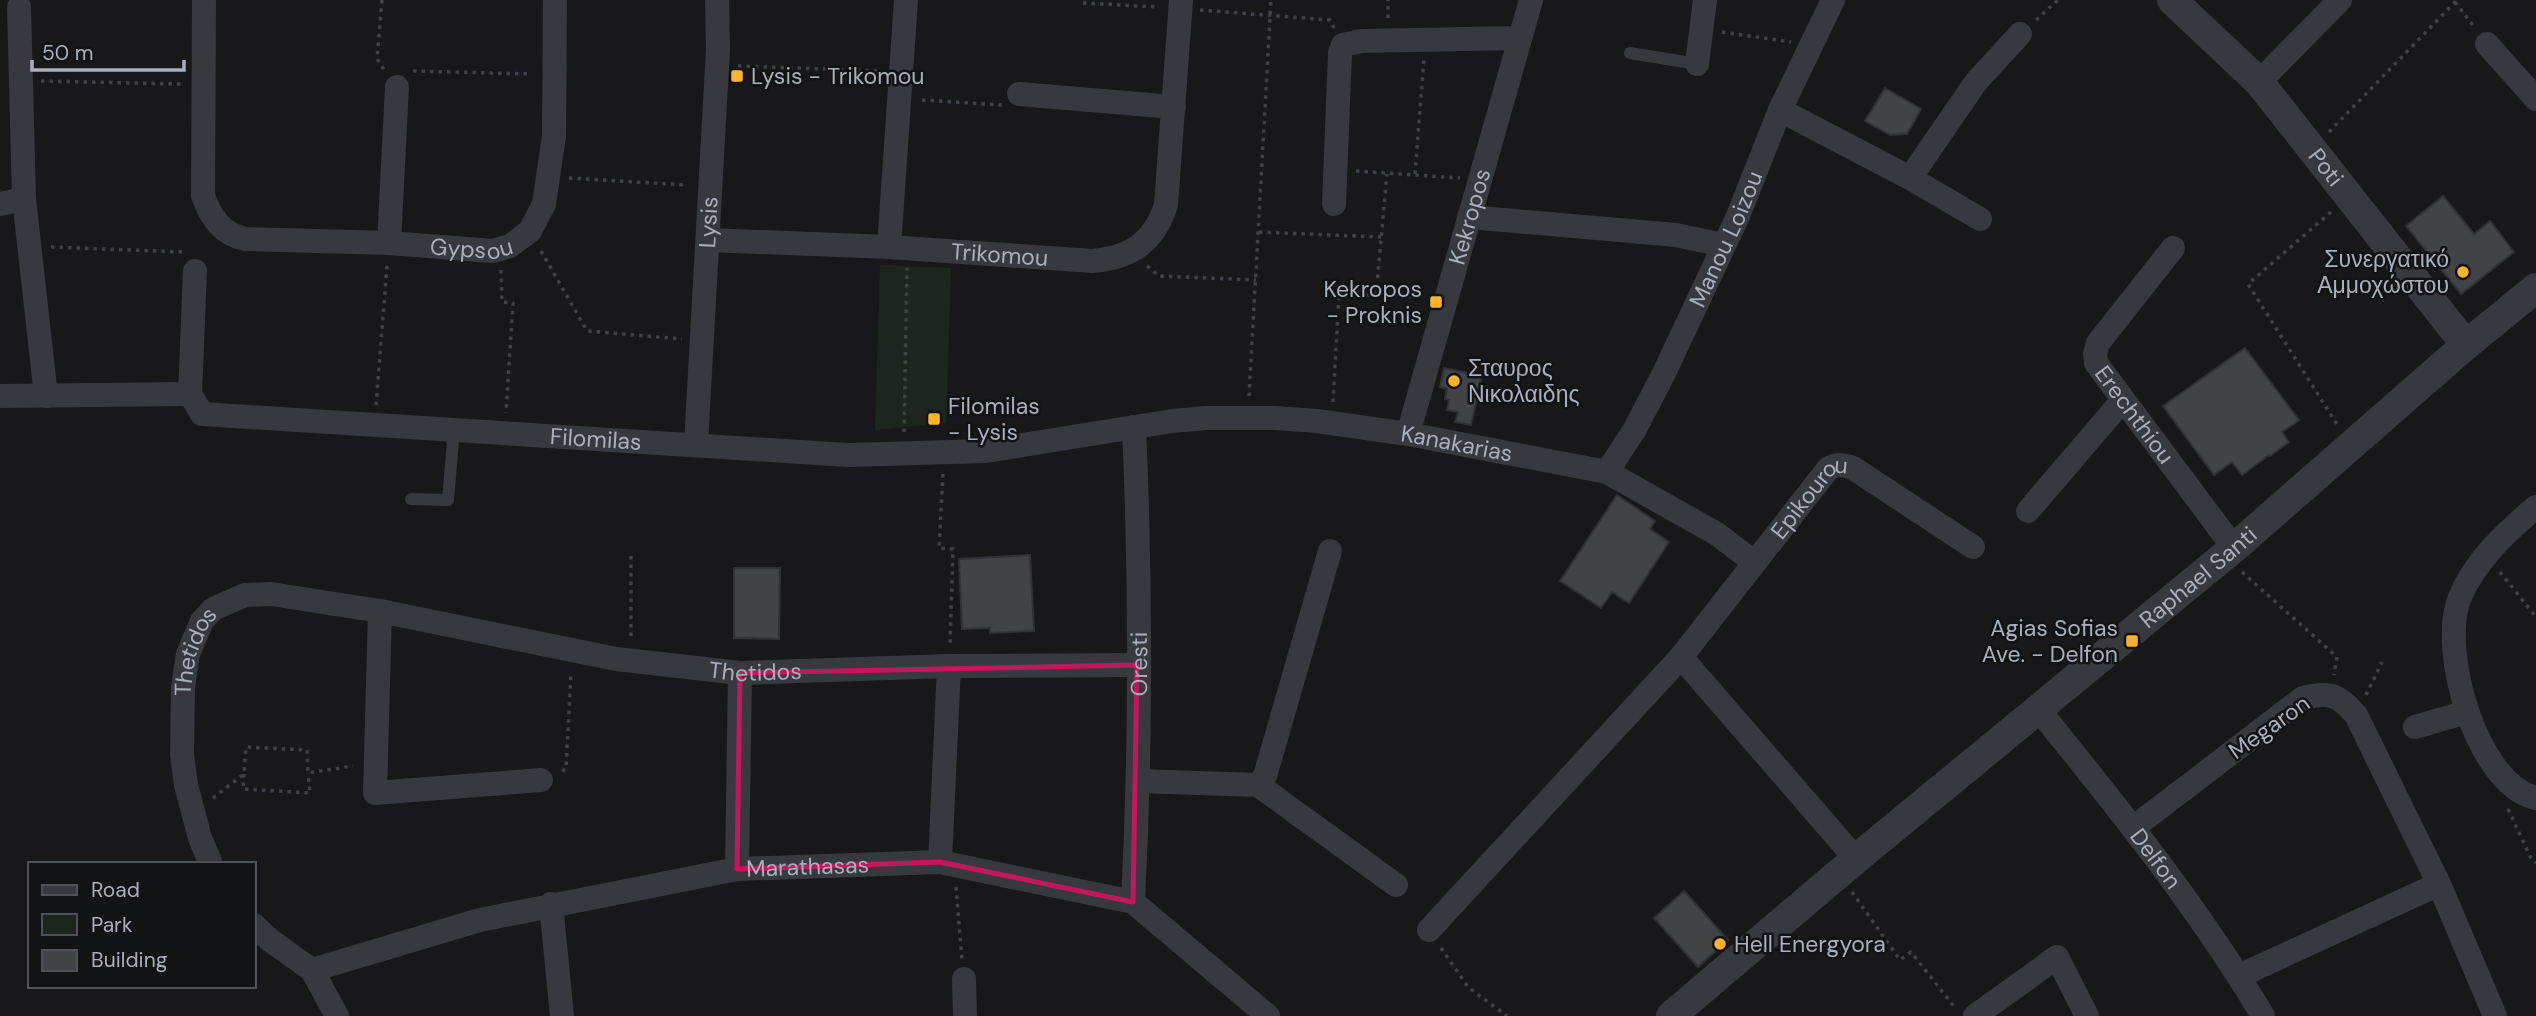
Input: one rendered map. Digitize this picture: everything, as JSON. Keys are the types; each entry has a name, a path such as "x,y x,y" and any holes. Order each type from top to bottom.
{"street":[{"path":"204,0 204,84"},
{"name":"Gypsou","path":"204,84 204,196 209,213 230,236 245,239 389,243 493,251 510,246 530,231 544,204 554,136 555,0"},
{"name":"Lysis","path":"696,444 717,65 717,0"},
{"path":"898,248 899,98 906,0"},
{"name":"Kekropos","path":"1408,434 1531,0"},
{"path":"1697,64 1705,0"},
{"name":"Manou Loizou","path":"1607,472 1664,373 1738,216 1780,110 1833,0"},
{"name":"Poti","path":"2172,0 2259,82 2466,345"},
{"path":"2259,82 2340,0"},
{"name":"Trikomou","path":"708,240 898,248 1093,261 1109,260 1130,251 1156,231 1166,205 1181,4"},
{"path":"19,6 24,199 46,396"},
{"path":"1910,178 1976,82 2020,34"},
{"path":"1334,204 1339,53 1343,46 1361,41 1519,38"},
{"path":"2487,44 2533,90"},
{"path":"389,243 397,87"},
{"path":"1019,94 1174,107"},
{"path":"1780,110 1910,178 1980,219"},
{"path":"0,204 24,199"},
{"path":"1469,217 1676,235 1723,245"},
{"name":"Erechthiou","path":"2172,247 2098,343 2096,363 2229,552"},
{"path":"0,396 190,394 195,271"},
{"name":"Raphael Santi","path":"1671,1016 2229,552 2466,345 2536,288"},
{"name":"Filomilas","path":"190,394 202,414 810,453 944,454 1011,448 1134,427"},
{"path":"2028,511 2122,401"},
{"name":"Kanakarias","path":"1134,427 1184,420 1247,418 1332,424 1408,434 1607,472 1705,527 1755,562"},
{"name":"Oresti","path":"1133,902 1139,781 1139,538 1134,427"},
{"name":"Epikourou","path":"1429,930 1681,657 1828,469 1834,465 1853,468 1973,547"},
{"path":"2527,794 2504,780 2489,757 2467,712 2457,674 2452,635 2459,598 2486,555 2536,507"},
{"path":"1258,785 1265,776 1330,551"},
{"name":"Thetidos","path":"210,862 192,814 182,755 183,687 193,638 207,615 230,599 245,594 380,611 572,657 631,660 740,673 949,666 1137,665"},
{"path":"380,611 375,793 541,780"},
{"path":"1681,657 1848,867"},
{"path":"947,863 949,666"},
{"path":"737,869 740,673"},
{"name":"Megaron","path":"2133,828 2303,698 2330,694 2343,700 2356,715 2438,884 2495,1016"},
{"name":"Delfon","path":"2039,710 2133,828 2239,975 2263,1016"},
{"path":"2415,727 2467,712"},
{"path":"1139,781 1258,785 1396,885"},
{"name":"Marathasas","path":"312,970 480,919 737,869 947,863 1133,902 1268,1016"},
{"path":"2239,975 2438,884"},
{"path":"551,904 562,1016"},
{"path":"256,927 312,970 337,1016"},
{"path":"1975,1016 2057,957 2087,1016"},
{"path":"964,979 965,1016"}],"lane":[{"path":"1630,53 1697,64"},
{"path":"411,499 448,500 454,429"}],"path":[{"path":"382,0 377,59 397,87 413,71 555,75"},
{"path":"1247,418 1271,0"},
{"path":"2020,34 2058,0"},
{"path":"2312,149 2456,1 2487,44"},
{"path":"1083,3 1181,4 1330,20 1343,46"},
{"path":"1701,29 1810,45"},
{"path":"1415,175 1425,40"},
{"path":"717,65 901,71"},
{"path":"21,80 204,84"},
{"path":"899,98 1010,105 1019,94"},
{"path":"1335,169 1479,179"},
{"path":"1376,295 1387,174"},
{"path":"548,177 710,187"},
{"path":"2349,196 2248,284 2351,446"},
{"path":"530,231 587,331 702,340"},
{"path":"1259,232 1381,237"},
{"path":"375,424 389,243"},
{"path":"29,247 183,252 195,271"},
{"path":"501,248 502,302 513,303 504,432"},
{"path":"898,248 904,455"},
{"path":"1130,251 1159,276 1256,280"},
{"path":"1332,424 1339,294 1446,298"},
{"path":"944,454 939,548 953,549 949,666"},
{"path":"2229,552 2337,657 2330,694"},
{"path":"2486,555 2536,617"},
{"path":"631,556 631,660"},
{"path":"541,780 566,759 572,657"},
{"path":"541,780 566,769 572,657"},
{"path":"2356,715 2382,662"},
{"path":"246,747 307,750 308,773 310,793 243,789 246,747"},
{"path":"308,773 376,763"},
{"path":"192,814 244,774"},
{"path":"2527,794 2506,804 2536,863"},
{"path":"947,863 964,979"},
{"path":"1848,867 1900,960 1911,952 1962,1016"},
{"path":"1429,930 1468,987 1507,1016"}],"highlighted area":[{"path":"1137,665 1133,902 940,862 737,869 740,673"}],"green space":[{"path":"880,265 951,268 946,423 875,430"}],"building":[{"path":"1885,88 1921,109 1907,134 1890,135 1865,121"},
{"path":"2443,196 2474,234 2490,221 2514,252 2461,294 2406,226"},
{"path":"2245,348 2299,420 2282,432 2289,442 2242,475 2232,462 2214,475 2163,406"},
{"path":"1444,368 1482,376 1471,425 1455,422 1458,412 1447,410 1447,389 1440,387"},
{"path":"1617,495 1655,521 1650,529 1669,542 1629,603 1612,592 1601,608 1560,581"},
{"path":"1030,555 1034,631 990,633 990,628 962,629 959,559"},
{"path":"734,568 780,568 779,639 734,638"},
{"path":"1684,891 1728,940 1698,967 1654,918"}],"place":[{"name":"Lysis - Trikomou","path":"737,76"},
{"name":"Συνεργατικό Αμμοχώστου","path":"2463,272"},
{"name":"Kekropos - Proknis","path":"1436,302"},
{"name":"Σταυρος Νικολαιδης","path":"1454,381"},
{"name":"Filomilas - Lysis","path":"934,419"},
{"name":"Agias Sofias Ave. - Delfon","path":"2132,641"},
{"name":"Hell Energyora","path":"1720,944"}]}
